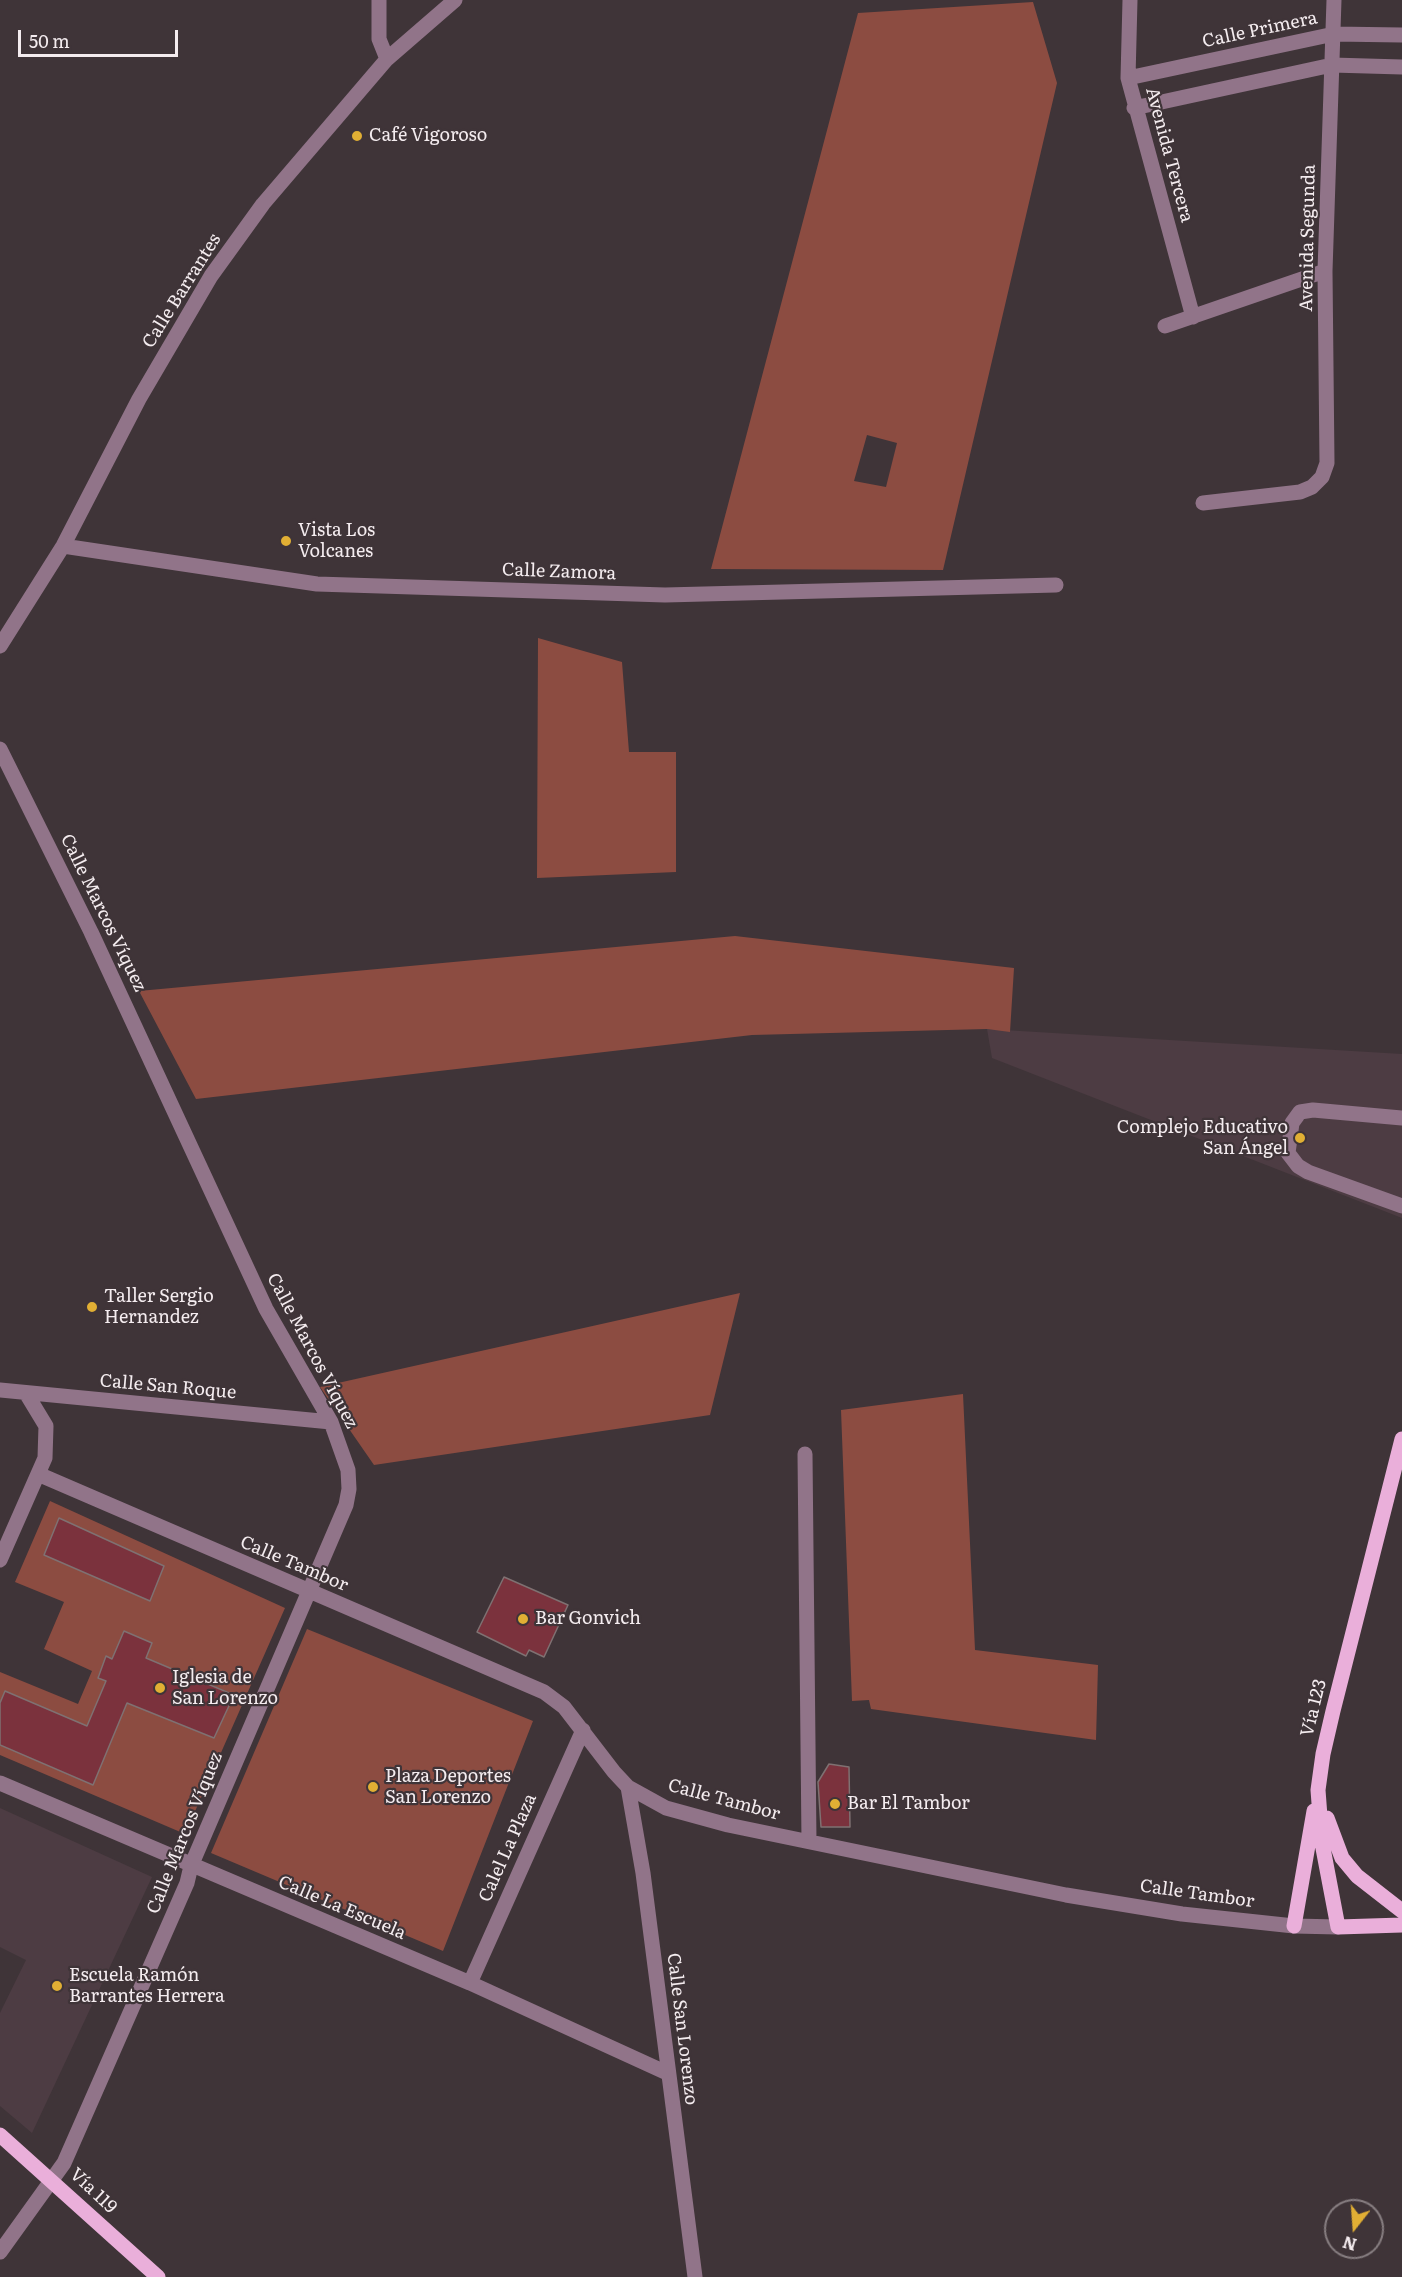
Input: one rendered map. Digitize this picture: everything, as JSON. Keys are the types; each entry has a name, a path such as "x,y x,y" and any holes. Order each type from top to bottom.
{"main road":[{"name":"Vía 123","path":"1338,1927 1322,1843 1318,1790 1323,1754 1333,1711 1402,1439"},
{"path":"1318,1790 1332,1837 1342,1858 1357,1876 1402,1911"},
{"path":"1294,1926 1318,1790"},
{"path":"1338,1927 1402,1925"},
{"name":"Vía 119","path":"0,2135 158,2277"}],"street":[{"path":"379,0 379,39 387,59"},
{"name":"Calle Barrantes","path":"0,646 10,634 63,546 139,399 212,276 263,204 387,59 455,0"},
{"name":"Avenida Tercera","path":"1130,0 1128,78 1134,108 1193,317"},
{"name":"Avenida Segunda","path":"1203,503 1300,492 1312,488 1323,477 1326,463 1325,271 1334,0"},
{"name":"Calle Primera","path":"1128,78 1334,34 1402,35"},
{"path":"1134,108 1332,65 1402,67"},
{"path":"1165,326 1325,271"},
{"name":"Calle Zamora","path":"63,546 317,584 665,595 1056,585"},
{"name":"Calle Marcos Víquez","path":"0,749 91,932 266,1309 332,1422 348,1470 349,1489 346,1505 191,1866 187,1883 64,2163 0,2252"},
{"path":"1402,1118 1313,1110 1300,1112 1293,1123 1288,1153 1298,1166 1308,1172 1402,1206"},
{"name":"Calle San Roque","path":"0,1390 332,1422"},
{"path":"0,1560 45,1458 46,1426 27,1393"},
{"path":"805,1454 810,1841"},
{"name":"Calle Tambor","path":"38,1474 544,1692 564,1707 628,1787 666,1808 728,1825 1066,1894 1182,1914 1294,1926 1338,1927"},
{"name":"Calel La Plaza","path":"470,1983 583,1730"},
{"name":"Calle La Escuela","path":"0,1783 470,1983 667,2073"},
{"name":"Calle San Lorenzo","path":"628,1787 643,1874 695,2277"}],"shaded area":[{"path":"1033,2 1057,83 943,570 711,569 858,13","holes":["867,435 897,443 886,487 854,481"]},
{"path":"538,638 622,662 629,752 676,752 676,872 537,878"},
{"path":"735,936 1014,968 1010,1032 987,1029 752,1035 196,1099 139,991"},
{"name":"Complejo Educativo San Ángel","path":"987,1029 1402,1054 1402,1218 992,1058"},
{"path":"740,1293 710,1415 374,1465 320,1387"},
{"path":"963,1394 975,1650 1098,1665 1096,1740 871,1709 869,1700 852,1701 841,1410"},
{"path":"50,1501 285,1608 185,1834 0,1755 0,1745 93,1785 5,1691 0,1703 0,1672 78,1704 92,1671 44,1649 64,1602 15,1582","holes":["124,1631 146,1658 233,1694 214,1738 127,1703 121,1717 96,1706 106,1681 98,1677 106,1656 112,1659"]},
{"name":"Plaza Deportes San Lorenzo","path":"307,1629 533,1721 443,1951 211,1853"},
{"name":"Escuela Ramón Barrantes Herrera","path":"0,1808 152,1877 32,2133 0,2106 0,2013 26,1960 0,1947"}],"building":[{"path":"59,1518 164,1566 150,1601 44,1555"},
{"name":"Bar Gonvich","path":"504,1577 568,1605 544,1657 529,1650 526,1656 477,1632"},
{"path":"124,1631 152,1643 146,1658 234,1695 214,1738 127,1703 93,1785 0,1745 0,1703 5,1691 87,1726 106,1681 98,1678 106,1656 112,1659"},
{"name":"Bar El Tambor","path":"829,1764 849,1767 850,1827 821,1827 818,1782"}],"place":[{"name":"Café Vigoroso","path":"357,136"},
{"name":"Vista Los Volcanes","path":"286,541"},
{"name":"Complejo Educativo San Ángel","path":"1300,1138"},
{"name":"Taller Sergio Hernandez","path":"92,1307"},
{"name":"Bar Gonvich","path":"523,1619"},
{"name":"Iglesia de San Lorenzo","path":"160,1688"},
{"name":"Plaza Deportes San Lorenzo","path":"373,1787"},
{"name":"Bar El Tambor","path":"835,1804"},
{"name":"Escuela Ramón Barrantes Herrera","path":"57,1986"}]}
